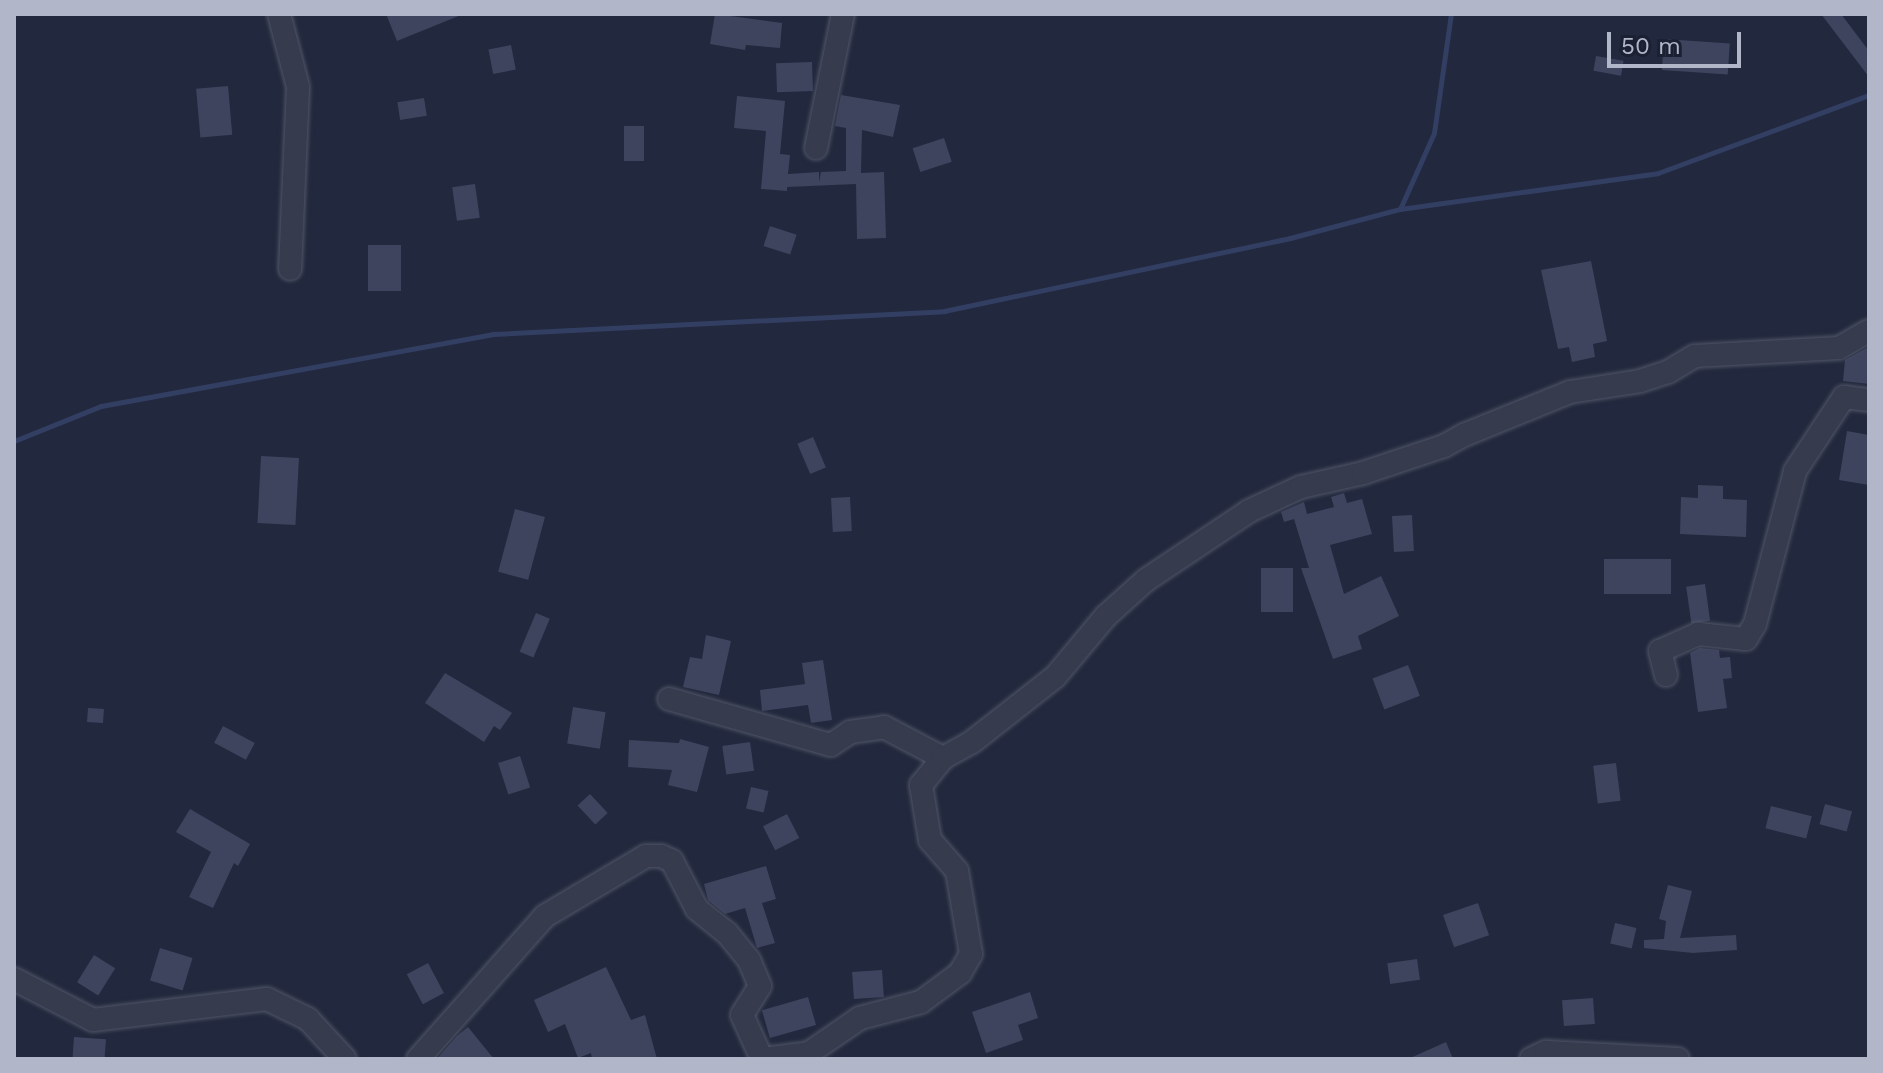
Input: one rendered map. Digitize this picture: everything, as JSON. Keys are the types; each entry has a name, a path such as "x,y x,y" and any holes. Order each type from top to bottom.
{"street":[{"path":"279,14 298,87 290,269"},
{"path":"816,148 843,14"},
{"path":"418,1059 545,916 646,856 661,856 672,861 697,909 727,933 749,960 760,986 742,1015 763,1059 809,1053 860,1018 921,1002 960,973 971,954 957,871 930,840 921,785 943,758 972,742 1055,677 1106,616 1146,580 1249,511 1301,487 1363,473 1444,446 1570,392 1668,372 1695,356 1839,348 1869,331"},
{"path":"1666,675 1660,651 1698,634 1746,639 1755,624 1795,471 1844,397 1869,400"},
{"path":"669,699 831,745 850,732 884,727 943,758"},
{"path":"14,979 93,1020 267,999 308,1019 345,1059"},
{"path":"1531,1059 1546,1052 1678,1059"}],"building":[{"path":"386,14 461,14 461,15 397,41"},
{"path":"715,14 782,23 780,48 746,45 745,50 710,44"},
{"path":"1821,14 1841,14 1869,51 1869,77"},
{"path":"1664,39 1730,44 1728,75 1662,70"},
{"path":"511,45 516,70 493,74 488,49"},
{"path":"1596,56 1624,61 1621,76 1593,71"},
{"path":"812,62 813,91 777,92 776,63"},
{"path":"228,86 232,135 200,138 196,89"},
{"path":"841,95 900,105 893,137 862,130 861,173 884,172 886,238 857,239 856,184 787,187 787,191 761,189 766,131 734,128 737,96 785,101 780,154 790,155 788,174 819,172 819,182 821,172 846,171 846,128 835,126"},
{"path":"424,98 427,116 400,120 397,102"},
{"path":"624,126 644,126 644,161 624,161"},
{"path":"944,138 952,162 920,172 913,148"},
{"path":"475,184 480,218 457,221 452,187"},
{"path":"770,226 797,235 790,255 764,246"},
{"path":"368,245 401,245 401,291 368,291"},
{"path":"1591,261 1607,341 1593,344 1595,357 1572,362 1569,347 1558,349 1541,270"},
{"path":"1867,348 1869,384 1843,381 1845,360"},
{"path":"1847,431 1869,435 1869,485 1839,480"},
{"path":"813,437 826,467 810,474 797,444"},
{"path":"261,456 299,458 295,525 257,523"},
{"path":"1698,485 1723,486 1723,499 1747,500 1746,537 1680,534 1681,497 1698,498"},
{"path":"1344,493 1347,503 1362,499 1372,534 1330,545 1344,594 1381,576 1399,616 1358,636 1362,649 1333,659 1301,568 1309,568 1294,519 1284,522 1281,512 1304,502 1307,514 1334,507 1331,497"},
{"path":"850,497 852,531 833,532 831,498"},
{"path":"515,509 545,517 528,580 498,572"},
{"path":"1412,515 1414,551 1394,552 1392,516"},
{"path":"1604,559 1671,559 1671,594 1604,594"},
{"path":"1261,568 1293,568 1293,612 1261,612"},
{"path":"1705,584 1710,621 1691,623 1686,587"},
{"path":"536,613 550,619 533,658 520,652"},
{"path":"706,635 731,641 719,695 683,687 690,657 702,659"},
{"path":"1700,648 1719,650 1720,658 1730,657 1732,678 1723,679 1727,708 1698,712 1690,653"},
{"path":"823,660 832,720 811,723 808,705 762,711 760,690 805,684 802,663"},
{"path":"1408,665 1420,696 1384,709 1373,679"},
{"path":"445,673 512,713 500,730 494,726 484,742 425,703"},
{"path":"573,707 606,712 600,749 567,744"},
{"path":"88,708 104,709 103,723 87,722"},
{"path":"223,726 255,743 246,760 214,743"},
{"path":"680,739 709,747 697,792 668,785 672,770 628,767 629,740 679,743"},
{"path":"750,742 754,771 726,775 722,746"},
{"path":"520,756 530,787 508,794 498,763"},
{"path":"1616,763 1621,801 1598,804 1593,766"},
{"path":"751,787 769,791 764,812 746,808"},
{"path":"590,794 608,813 595,825 578,806"},
{"path":"1825,804 1852,811 1847,832 1820,824"},
{"path":"1771,806 1812,816 1806,838 1765,828"},
{"path":"190,809 250,844 238,866 234,863 213,908 189,897 211,852 176,832"},
{"path":"787,814 799,838 775,850 763,826"},
{"path":"766,866 776,899 762,903 775,943 757,948 745,908 725,914 708,900 704,884"},
{"path":"1668,885 1692,891 1680,938 1736,935 1737,950 1693,953 1644,948 1644,940 1664,939 1666,921 1659,919"},
{"path":"1478,903 1489,935 1454,947 1443,915"},
{"path":"1615,923 1636,928 1632,948 1610,943"},
{"path":"160,948 193,958 183,990 150,981"},
{"path":"94,955 115,968 98,995 77,982"},
{"path":"1417,959 1420,980 1390,984 1387,963"},
{"path":"428,963 444,993 423,1004 407,974"},
{"path":"606,967 631,1020 645,1015 657,1059 592,1059 591,1053 578,1058 565,1024 548,1032 534,1000"},
{"path":"882,970 884,997 854,999 852,972"},
{"path":"1030,992 1038,1018 1018,1025 1023,1040 986,1053 972,1012"},
{"path":"808,997 816,1025 770,1038 762,1010"},
{"path":"1593,998 1595,1024 1564,1026 1562,1000"},
{"path":"468,1027 494,1059 437,1059 457,1036"},
{"path":"74,1037 106,1039 105,1059 72,1059"},
{"path":"1446,1042 1453,1059 1408,1059"}],"waterway":[{"path":"1400,209 1434,133 1451,14"},
{"path":"14,441 101,406 493,334 944,311 1290,238 1400,209 1658,173 1869,95"}]}
